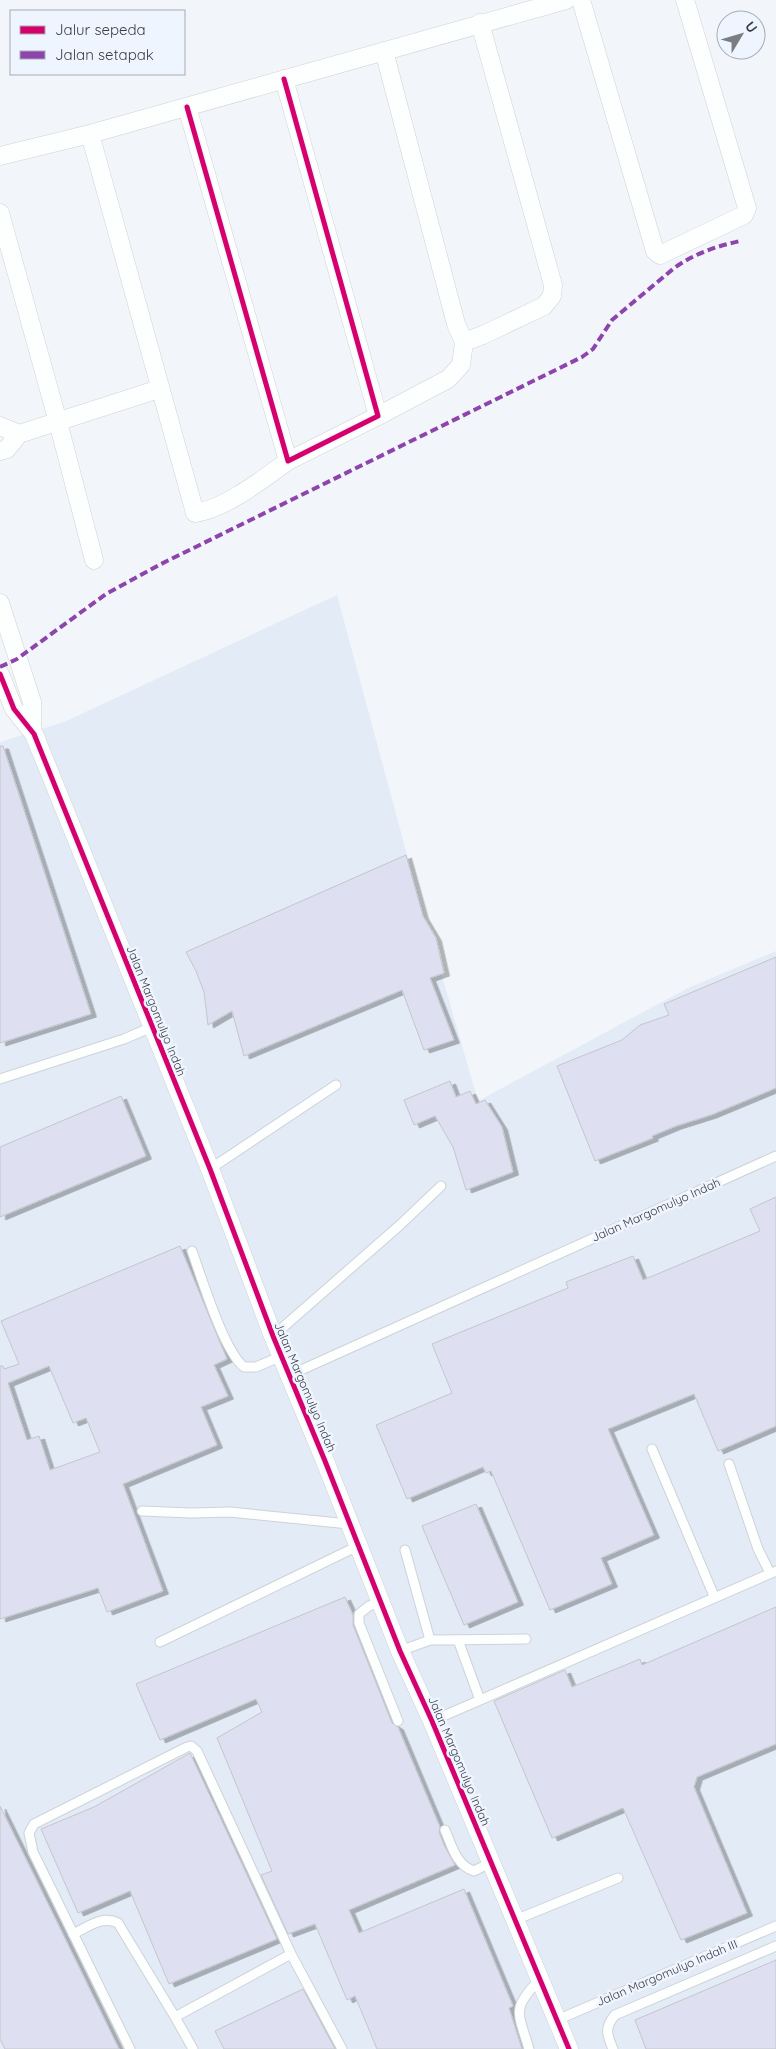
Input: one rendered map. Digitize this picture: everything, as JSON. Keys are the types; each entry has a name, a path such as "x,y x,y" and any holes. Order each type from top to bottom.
{"street":[{"path":"0,156 90,134 566,0"},
{"path":"581,0 655,251 660,256 744,215 746,208 685,0"},
{"path":"464,342 544,306 552,296 553,286 480,24"},
{"path":"90,134 159,389 195,513 208,511 261,481 288,460 448,379 460,365 464,342 456,324 384,51"},
{"path":"284,79 378,416"},
{"path":"187,107 288,460"},
{"path":"0,212 94,560"},
{"path":"0,451 7,449 19,434 159,389"},
{"path":"0,426 19,434"},
{"path":"0,603 32,702 32,729"},
{"path":"0,674 14,709 32,729"},
{"name":"Jalan Margomulyo Indah","path":"32,729 210,1169 273,1336 348,1524 400,1651 492,1862 569,2049"}],"lane":[{"path":"0,1080 152,1027"},
{"path":"210,1169 336,1086"},
{"name":"Jalan Margomulyo Indah","path":"290,1375 776,1156"},
{"path":"273,1336 393,1232 441,1186"},
{"path":"192,1251 228,1346 238,1362 244,1368 256,1367 282,1356"},
{"path":"652,1449 714,1596"},
{"path":"729,1464 758,1549 773,1572"},
{"path":"142,1510 191,1513 230,1512 348,1524"},
{"path":"160,1642 358,1546"},
{"path":"406,1550 430,1640"},
{"name":"Jalan Margomulyo Indah","path":"432,1721 714,1596 773,1572"},
{"path":"380,1602 369,1606 359,1614 359,1623 398,1721"},
{"path":"400,1651 430,1640 526,1639"},
{"path":"458,1640 480,1700"},
{"path":"130,2049 33,1852 29,1834 34,1824 187,1746 197,1750 291,1954 342,2049"},
{"path":"444,1830 459,1863 465,1868 474,1871 492,1862"},
{"path":"515,1920 618,1878"},
{"path":"73,1934 103,1919 111,1919 118,1923 175,2016 192,2049"},
{"name":"Jalan Margomulyo Indah III","path":"557,2020 776,1926"},
{"path":"613,2049 606,2033 608,2022 615,2016 776,1946"},
{"path":"175,2016 291,1954"},
{"path":"529,2049 519,2017 519,2005 540,1979"}],"shaded area":[{"path":"337,595 406,851 478,1101 688,988 776,951 776,2049 0,2049 0,742 64,722"}],"building":[{"path":"0,746 3,746 91,1014 0,1043"},
{"path":"406,855 423,916 436,938 444,973 430,978 454,1040 424,1050 402,990 244,1056 232,1011 208,1025 204,992 186,952"},
{"path":"776,957 776,1088 711,1115 676,1126 652,1136 653,1138 595,1161 557,1066 622,1040 640,1025 669,1015 664,1004"},
{"path":"450,1081 456,1097 470,1091 476,1104 485,1100 502,1127 513,1172 466,1190 453,1147 435,1116 414,1125 404,1100"},
{"path":"121,1096 146,1156 0,1217 0,1147"},
{"path":"776,1197 776,1426 718,1451 694,1394 608,1429 654,1535 601,1558 612,1584 550,1610 491,1471 486,1473 483,1467 407,1499 376,1425 452,1393 432,1344 568,1288 566,1282 633,1256 643,1280 760,1231 750,1209"},
{"path":"180,1246 227,1359 214,1365 228,1396 201,1407 217,1445 123,1484 163,1591 107,1612 98,1588 0,1619 0,1366 3,1366 4,1369 19,1364 1,1321","holes":["49,1366 73,1423 86,1418 100,1452 50,1470 39,1436 27,1440 8,1383"]},
{"path":"476,1504 518,1602 464,1625 422,1526"},
{"path":"345,1597 353,1615 353,1625 392,1723 398,1727 440,1827 439,1832 444,1845 455,1865 349,1910 359,1933 464,1889 513,2006 509,2008 522,2049 377,2049 355,1996 347,2000 315,1924 288,1934 261,1875 272,1871 217,1738 262,1712 256,1699 160,1740 136,1684"},
{"path":"776,1607 776,1744 697,1777 694,1787 747,1913 681,1940 623,1808 552,1838 494,1701 565,1670 572,1687 640,1659 642,1665"},
{"path":"190,1753 277,1939 169,1984 130,1891 78,1913 41,1829 94,1807"},
{"path":"0,1806 119,2049 5,2049 0,2039"},
{"path":"776,1960 776,2049 646,2049 635,2020"},
{"path":"303,1989 335,2049 224,2049 215,2031"}],"marked path":[{"path":"0,667 17,659 106,594 161,564 582,357 593,349 612,320 673,269 705,251 740,241"}],"cycle path":[{"path":"187,107 288,461 378,416 284,79"},
{"path":"0,674 14,709 34,734 210,1169 273,1336 400,1651 432,1721 569,2049"}]}
